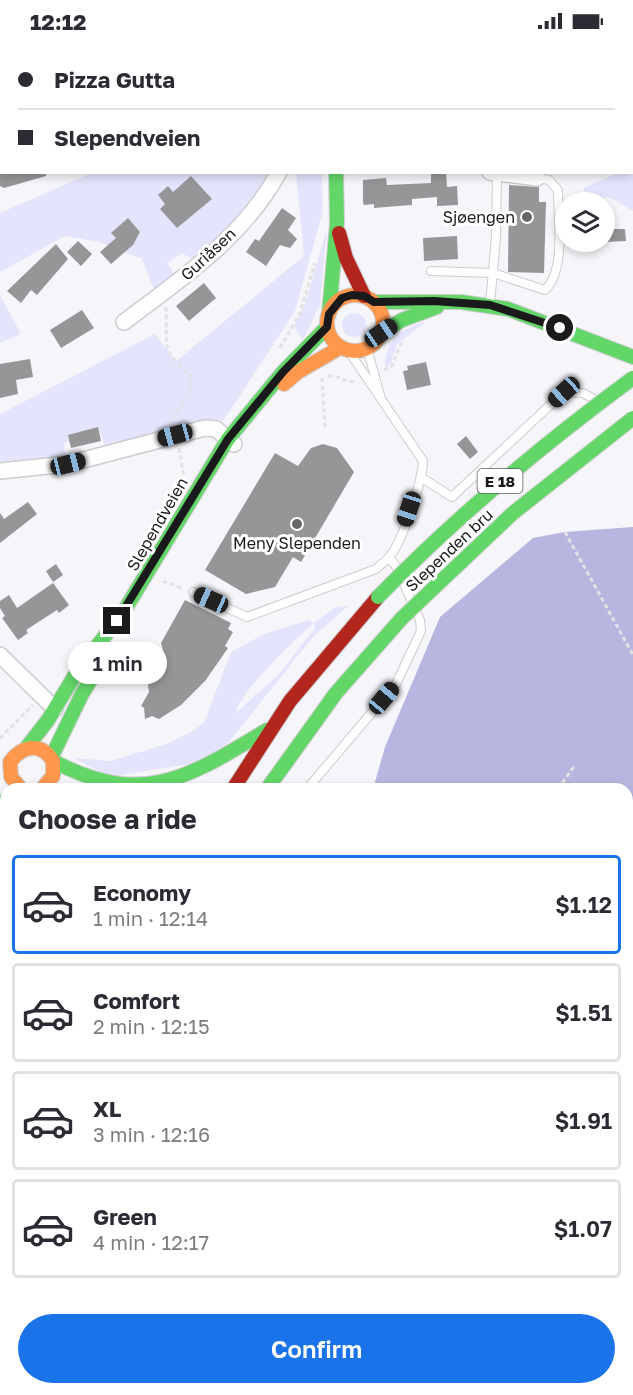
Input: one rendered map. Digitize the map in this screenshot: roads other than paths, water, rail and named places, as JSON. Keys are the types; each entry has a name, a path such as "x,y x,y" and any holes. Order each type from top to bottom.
{"main road":[{"path":"336,174 337,223 328,320 332,338 345,349 368,348 381,333 420,312 453,303"},
{"path":"337,223 346,258 369,299 382,315 381,333"},
{"path":"328,320 342,298 352,295 369,299 490,305 539,320 633,357"},
{"name":"Slependveien","path":"0,775 20,750 27,747 55,709 75,675 110,631 231,441 283,372 328,320"},
{"name":"Slependveien","path":"47,783 53,776 52,759 82,694 231,441 290,379 345,349"},
{"name":"Slependen bru","path":"273,726 323,659 378,597 458,518 502,480 633,378"},
{"name":"Slependen bru","path":"271,783 336,693 439,579 523,504 627,418"},
{"name":"E 18","path":"159,783 201,769 273,726"},
{"name":"E 18","path":"237,783 273,726"},
{"path":"27,747 39,747 52,759"},
{"name":"E 18","path":"52,759 78,776 100,783"},
{"path":"10,762 11,777 16,783"}],"street":[{"name":"Guriåsen","path":"124,322 197,268 265,197 278,174"},
{"path":"503,174 537,178"},
{"path":"0,471 68,464 205,428 216,429 231,441"},
{"path":"0,655 55,709"}],"lane":[{"path":"490,305 493,273 494,174"},
{"path":"431,271 493,273 545,290 553,282 558,268 558,190 549,180 537,178"},
{"path":"368,348 382,403"},
{"path":"193,592 247,617 376,569 389,558 398,543 422,478 423,461 345,349"},
{"path":"422,478 452,497 564,392 583,393 607,407"},
{"path":"627,418 633,429"},
{"path":"312,783 396,684 421,631 420,620 389,558"}],"water":[{"path":"633,527 633,783 375,783 385,747 440,617 533,538 565,532"}],"place":[{"name":"Sjøengen","path":"527,217"},
{"name":"Meny Slependen","path":"297,524"}]}
